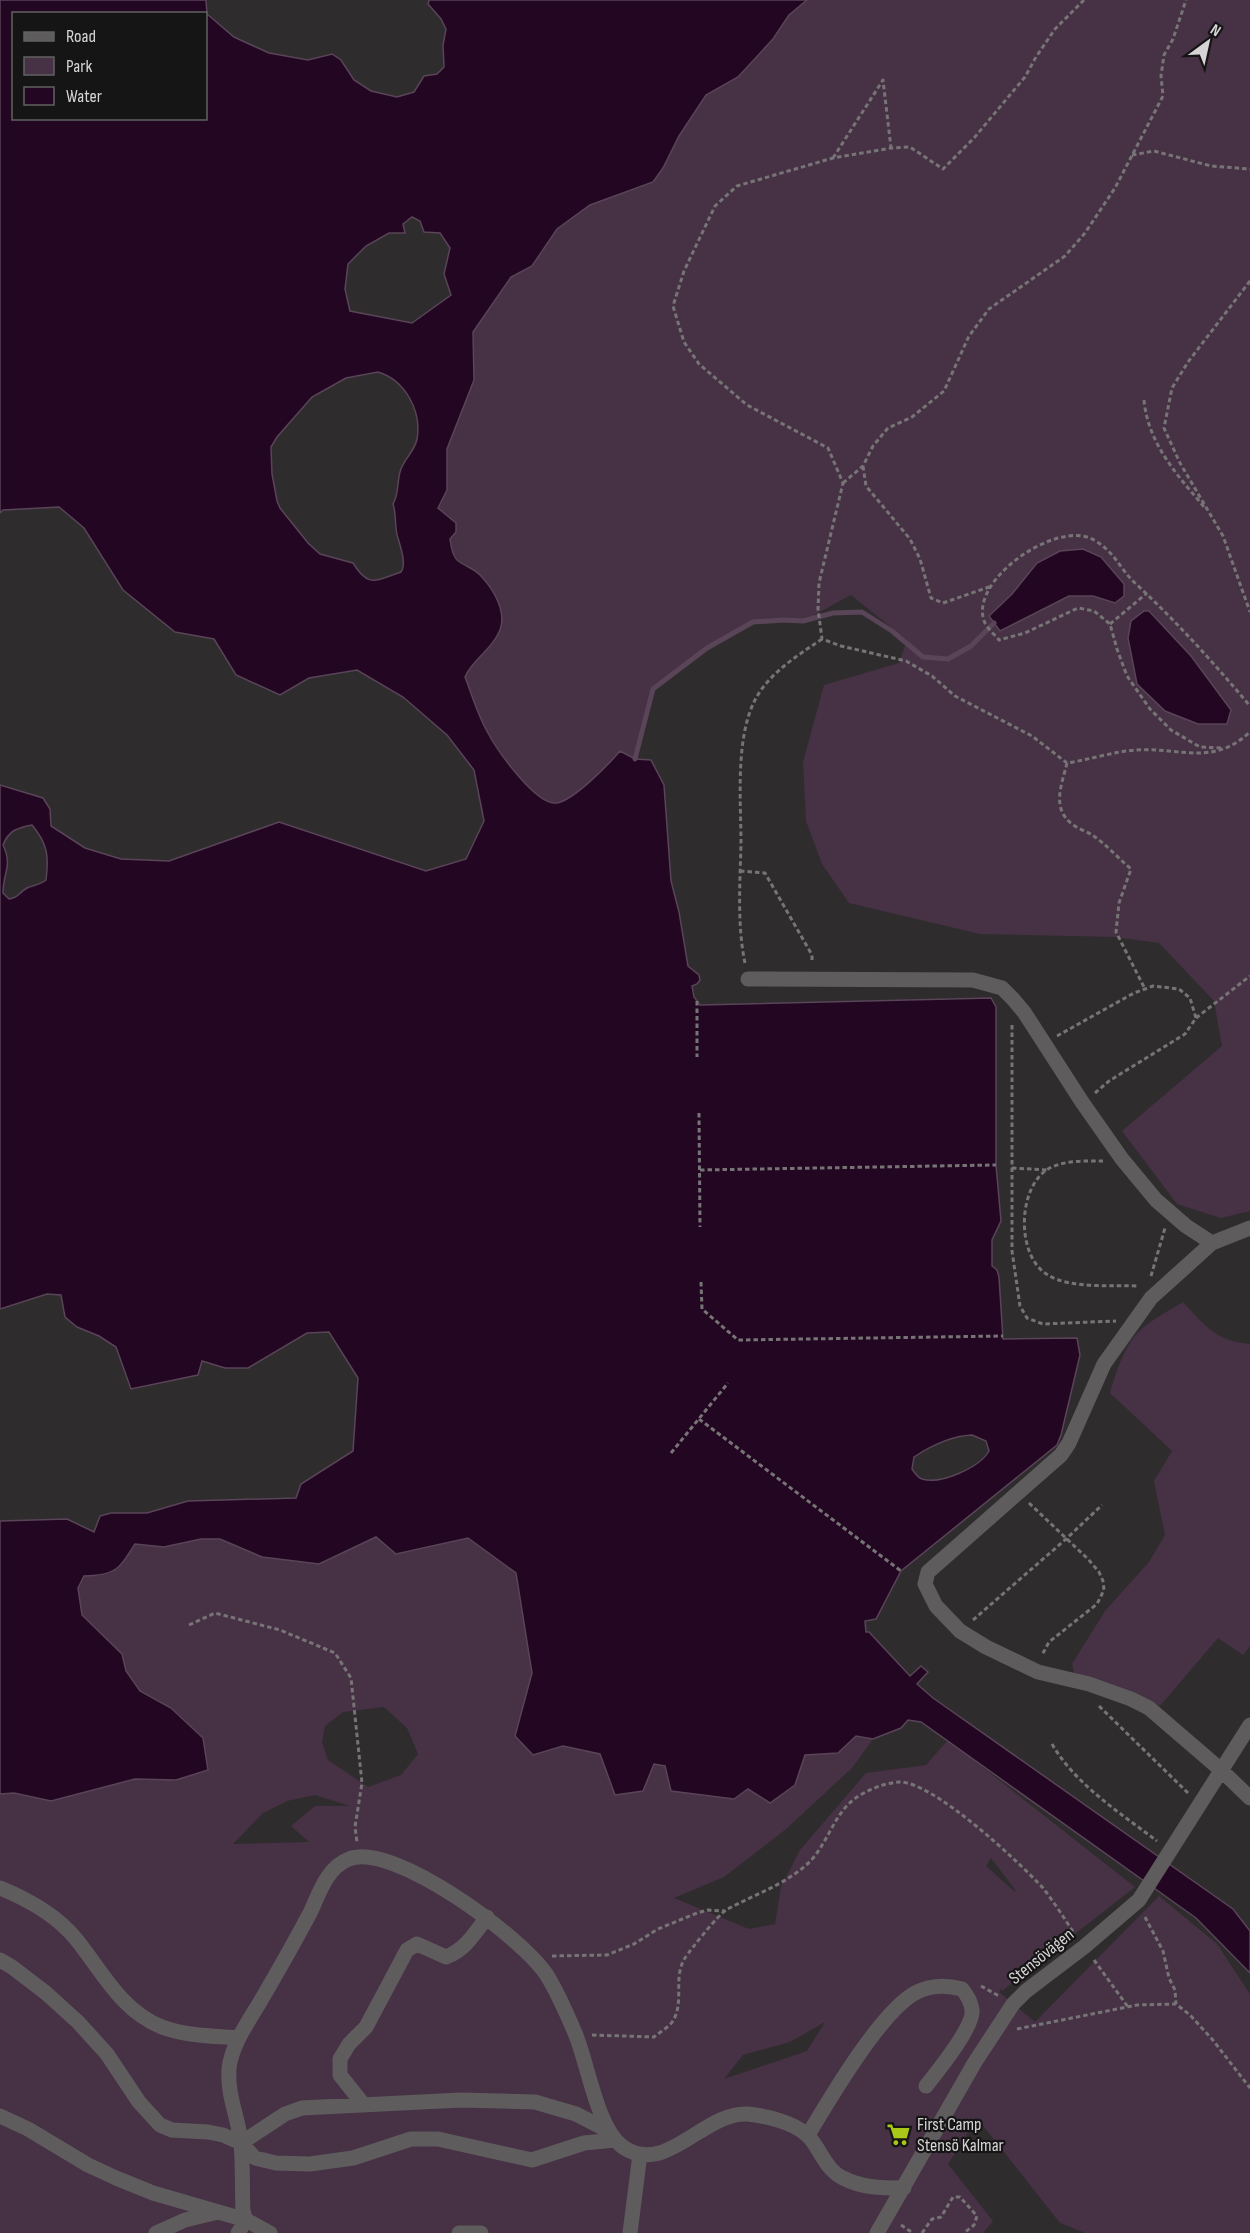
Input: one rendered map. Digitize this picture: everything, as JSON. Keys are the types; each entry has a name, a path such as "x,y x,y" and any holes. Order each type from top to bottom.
{"street":[{"path":"748,979 972,980 1002,988 1020,1005 1082,1102 1122,1158 1156,1200 1171,1214 1212,1243"},
{"path":"1250,1228 1212,1243 1151,1298 1104,1364 1069,1443 1061,1455 928,1572 925,1584 936,1606 960,1631 986,1647 1038,1672 1089,1684 1149,1708 1250,1798"},
{"name":"Stensövägen","path":"877,2233 975,2062 1013,2004 1139,1900 1250,1725"},
{"path":"242,2227 241,2143 231,2101 229,2066 239,2038 296,1939 327,1878 337,1865 359,1856 382,1859 403,1866 487,1917 546,1974 576,2034 611,2135"},
{"path":"0,1888 20,1896 44,1912 75,1938 109,1985 132,2009 162,2027 200,2036 239,2038"},
{"path":"363,2104 340,2075 340,2059 349,2044 366,2027 407,1950 417,1944 446,1958 471,1940 487,1917"},
{"path":"0,1960 46,1993 78,2022 107,2054 139,2102 160,2125 172,2130 222,2135 241,2143 255,2158 276,2163 310,2164 353,2158 411,2139 438,2139 532,2160 611,2135"},
{"path":"808,2135 855,2061 898,2007 915,1992 929,1987 966,1984 973,2012 969,2024 926,2086"},
{"path":"241,2143 285,2114 302,2108 461,2100 535,2102 576,2114 611,2135 625,2148 640,2154 657,2155 716,2121 744,2114 764,2116 788,2124 808,2135 821,2158 840,2177 867,2187 904,2188"},
{"path":"0,2115 88,2165 116,2178 153,2193 218,2212 242,2227 270,2233"},
{"path":"236,2123 265,2126"},
{"path":"630,2233 640,2154"},
{"path":"156,2233 185,2220 218,2212"},
{"path":"459,2233 481,2233"}],"path":[{"path":"843,483 828,448 747,405 699,364 684,342 673,306 684,271 715,206 737,186 833,158 891,148 910,147 943,169 967,147 1026,77 1055,29 1084,0"},
{"path":"822,639 818,609 819,584 843,483 863,466 873,446 888,428 912,417 944,391 969,336 989,309 1065,256 1085,233 1115,188 1163,96 1161,76 1164,55 1173,39 1186,0"},
{"path":"833,158 883,80 891,148"},
{"path":"1132,155 1154,150 1211,166 1250,169"},
{"path":"1250,280 1188,362 1172,388 1164,428 1180,463 1223,536 1250,612"},
{"path":"1144,400 1151,431 1164,458 1212,517"},
{"path":"863,466 866,486 910,539 920,559 931,598 943,603 992,586"},
{"path":"1222,748 1200,747 1171,730 1150,709 1127,676 1110,624 1094,611 1078,608 1025,633 999,640 984,622 983,601 992,586 1014,560 1042,542 1068,536 1092,539 1115,556 1133,581 1200,646 1250,706"},
{"path":"1110,624 1147,593"},
{"path":"748,979 742,948 740,871 742,755 747,726 754,702 766,683 792,660 822,639"},
{"path":"822,639 841,646 906,661 932,676 955,696 1032,736 1067,764"},
{"path":"1067,764 1135,750 1198,754 1215,752 1238,742 1250,732"},
{"path":"1067,764 1058,798 1065,817 1072,824 1094,836 1131,869 1119,903 1116,932 1144,989"},
{"path":"740,871 765,873 812,955 814,980"},
{"path":"1082,1102 1109,1081 1185,1034 1196,1018 1250,976"},
{"path":"1044,1044 1100,1011 1153,986 1179,989 1190,998 1196,1018"},
{"path":"697,1001 697,1058"},
{"path":"1020,1005 1013,1010 1011,1040 1012,1251 1022,1312 1027,1318 1043,1324 1123,1320"},
{"path":"699,1113 700,1227"},
{"path":"1012,1168 1047,1170 1060,1165 1079,1162 1113,1162 1122,1158"},
{"path":"700,1170 996,1165"},
{"path":"1047,1170 1028,1200 1024,1233 1034,1264 1058,1280 1148,1287 1159,1244 1171,1214"},
{"path":"701,1282 702,1309 738,1340 1003,1336"},
{"path":"671,1453 728,1383"},
{"path":"699,1419 902,1571"},
{"path":"1019,1493 1100,1572 1104,1590 1097,1604 1050,1642 1043,1652 1038,1672"},
{"path":"960,1631 1102,1505"},
{"path":"189,1625 215,1613 280,1630 335,1653 351,1678 362,1783 355,1827 359,1856"},
{"path":"1078,1683 1077,1690 1107,1714 1199,1803"},
{"path":"1052,1744 1061,1760 1086,1783 1170,1851"},
{"path":"526,1954 607,1955 634,1944 658,1929 697,1913 708,1910 724,1911 758,1896 793,1876 808,1864 852,1801 875,1787 900,1782 919,1787 935,1797 983,1831 1008,1853 1044,1890 1128,2007"},
{"path":"1139,1900 1163,1951 1169,1978 1175,1990 1176,2004"},
{"path":"576,2034 654,2037 674,2021 679,2004 678,1983 682,1965 724,1911"},
{"path":"966,1984 1013,2004"},
{"path":"993,2033 1128,2007 1176,2004 1190,2014 1212,2038 1250,2088"},
{"path":"922,2233 932,2219 941,2217 953,2197 960,2198 977,2216 974,2225 964,2233"}],"green space":[{"path":"807,0 1250,0 1250,1211 1221,1218 1177,1204 1122,1131 1222,1046 1214,1001 1159,943 1115,937 980,934 849,903 822,864 806,821 803,762 824,685 899,663 907,640 851,595 803,621 753,622 707,648 653,689 635,759 620,751 599,773 564,801 548,802 528,787 493,741 475,705 465,677 470,666 484,653 471,568 458,560 452,550 450,539 456,532 456,523 438,508 447,490 447,449 474,380 473,332 511,277 532,266 557,229 590,205 653,182 706,95 738,77 773,39 789,15","holes":["1124,584 1115,603 1093,596 1069,596 1000,631 990,617 1012,594","1150,611 1191,656 1231,710 1227,724"]},
{"path":"1183,1302 1212,1331 1228,1340 1250,1344 1250,1646 1243,1655 1218,1638 1160,1706 1119,1687 1075,1676 1072,1664 1105,1611 1149,1562 1165,1535 1154,1481 1172,1451 1110,1393 1116,1372 1134,1337 1151,1322"},
{"path":"376,1537 396,1554 468,1538 516,1572 532,1673 515,1736 533,1755 563,1746 665,1766 748,1789 795,1785 805,1755 838,1753 856,1735 873,1739 852,1768 785,1830 724,1877 674,1898 749,1929 775,1924 781,1887 800,1850 866,1773 926,1765 948,1740 1135,1887 999,1992 1035,2022 1159,1896 1217,1944 1250,1994 1250,2233 1085,2233 1060,2223 977,2118 948,2164 993,2221 983,2233 0,2233 0,1794 14,1793 51,1801 135,1779 176,1780 171,1708 140,1691 126,1671 122,1654 82,1615 78,1588 84,1576 103,1575 116,1570 135,1544 164,1547 201,1539 220,1539 262,1557 319,1564","holes":["384,1707 407,1728 418,1754 401,1775 368,1787 328,1760 322,1742 325,1726 343,1712","315,1795 350,1806 315,1806 291,1826 309,1842 233,1844 263,1813 287,1801","991,1858 1016,1891 1015,1892 986,1866","825,2022 807,2051 724,2079 743,2055 790,2042"]}],"water":[{"path":"0,0 206,0 207,12 12,12 12,120 207,120 207,14 234,37 269,53 308,60 332,54 341,60 354,80 371,91 397,97 414,92 424,76 437,74 444,67 443,45 446,29 428,4 429,0 807,0 789,15 773,39 738,77 706,95 653,182 590,205 557,229 532,266 511,277 473,332 474,380 447,449 447,490 438,508 456,523 456,532 450,539 454,556 478,573 486,582 499,603 502,618 495,640 465,677 481,720 500,752 528,787 548,802 557,803 572,796 620,751 635,759 651,760 664,785 671,881 688,966 699,975 700,980 692,986 694,997 700,1005 991,998 996,1007 996,1165 1001,1221 992,1240 992,1266 997,1270 999,1277 1003,1339 1077,1338 1080,1355 1057,1445 901,1571 876,1619 865,1621 866,1632 869,1632 910,1676 921,1666 928,1672 917,1684 933,1698 1233,1909 1250,1931 1250,1973 1196,1918 921,1722 908,1720 901,1728 873,1739 856,1736 838,1753 805,1755 795,1785 770,1803 748,1789 734,1799 671,1791 665,1766 654,1764 643,1791 615,1795 600,1754 563,1746 533,1755 515,1736 532,1673 516,1573 468,1538 396,1554 376,1537 319,1564 262,1557 220,1539 201,1539 164,1547 135,1544 116,1569 103,1575 84,1576 78,1588 82,1615 122,1654 126,1671 140,1691 171,1708 203,1738 208,1770 176,1780 135,1779 51,1801 14,1793 0,1794 0,1521 67,1519 94,1532 100,1516 111,1513 147,1513 188,1501 296,1498 301,1484 353,1451 358,1378 329,1332 307,1333 248,1368 225,1368 202,1361 198,1375 131,1389 116,1347 99,1336 77,1327 65,1317 61,1295 47,1294 0,1309 0,785 43,798 50,809 51,826 85,848 121,859 169,861 279,822 426,871 466,859 484,821 474,770 447,735 403,697 357,670 309,678 280,695 236,675 214,639 175,632 123,590 84,528 59,507 3,510 0,513","holes":["412,217 420,221 424,232 440,233 450,248 444,274 451,295 412,323 350,311 345,289 348,264 366,246 389,233 405,233 403,224","378,372 388,376 404,389 414,408 418,428 416,443 399,476 393,504 403,556 403,568 401,572 374,580 364,576 353,563 320,554 308,543 280,508 272,474 271,447 312,397 346,378","32,825 46,851 46,880 9,899 3,893 7,864 3,845 11,833","972,1435 986,1441 989,1451 969,1468 949,1477 930,1480 917,1476 912,1469 914,1457 935,1445 949,1439"]},
{"path":"1083,549 1101,557 1124,584 1124,596 1115,603 1093,596 1069,596 1000,631 989,616 1012,594 1037,563 1060,551"},
{"path":"1144,611 1149,611 1191,656 1231,710 1227,724 1198,724 1165,711 1137,684 1128,638 1131,621"}],"waterway":[{"path":"635,759 653,689 707,648 753,622 803,621 833,613 862,612 892,631 923,657 948,659 971,646 994,623"}],"place":[{"name":"First Camp Stensö Kalmar","path":"899,2134"}]}
